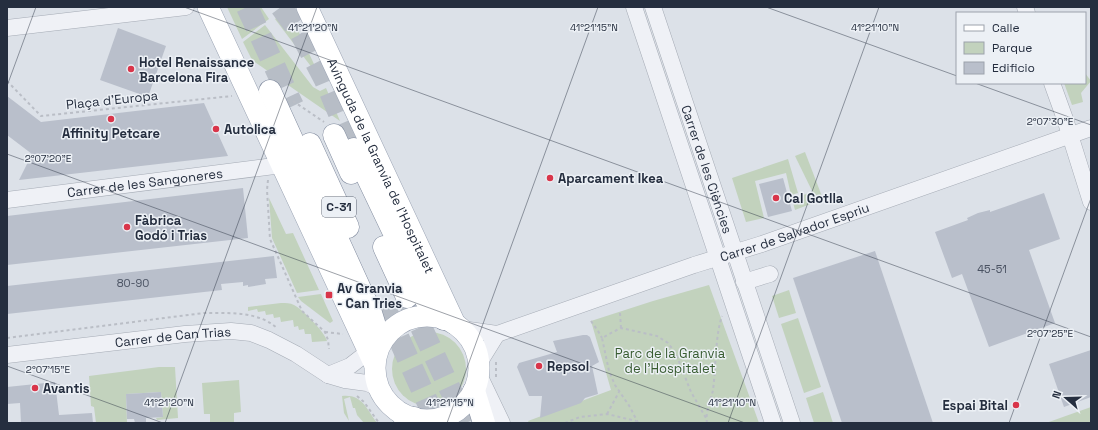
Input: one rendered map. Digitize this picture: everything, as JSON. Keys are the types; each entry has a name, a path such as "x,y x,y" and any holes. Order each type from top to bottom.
{"highway":[{"path":"270,91 374,319 374,352"},
{"name":"C-31","path":"291,103 385,308"},
{"name":"C-31","path":"331,130 406,297"},
{"path":"354,149 424,296 434,310 454,324"},
{"path":"484,423 485,373"}],"main road":[{"path":"208,7 276,170 374,352 379,388 386,401 408,419 426,421 438,419 461,408 485,373 473,341 454,324 419,317 407,319 391,329 374,352"},
{"name":"Avinguda de la Granvia de l'Hospitalet","path":"307,7 454,324"}],"street":[{"path":"7,28 186,7"},
{"name":"Carrer de les Ciències","path":"634,7 773,423"},
{"name":"Carrer de les Ciències","path":"653,7 792,423"},
{"path":"1052,84 1091,202"},
{"name":"Carrer de Salvador Espriu","path":"454,324 497,334 734,252 777,239 1091,128"},
{"name":"Carrer de les Sangoneres","path":"7,200 276,170"},
{"path":"744,282 770,274"},
{"name":"Carrer de Can Trias","path":"7,355 185,334 231,331 251,333 270,340 296,354 328,375 345,380 367,383 379,388"},
{"path":"497,334 485,373 502,423"},
{"path":"328,375 350,366 374,352"}],"path":[{"name":"Plaça d'Europa","path":"7,81 41,116 232,96"},
{"path":"291,103 331,130"},
{"path":"276,170 267,190 270,238 302,310 325,332 329,349"},
{"path":"620,312 621,328"},
{"path":"706,418 713,390 719,332 723,314"},
{"path":"591,321 602,338 609,371 619,392 630,407 637,422"},
{"path":"602,338 621,328 657,336 668,343 676,354 691,392 706,418 707,423"},
{"path":"325,332 343,334 348,332"},
{"path":"607,414 619,392"},
{"path":"352,395 357,396 364,402 379,423"},
{"path":"565,423 580,416 607,414 637,422"}],"green space":[{"path":"227,7 261,7 269,19 242,39"},
{"path":"288,9 322,81 275,19"},
{"path":"265,25 313,87 320,91 326,88 340,121 252,60 243,42"},
{"path":"1086,74 1091,81 1081,93 1083,102 1072,105 1064,84 1086,84"},
{"path":"805,152 823,199 817,201 795,156"},
{"path":"788,159 798,193 791,195 786,173 755,181 764,218 746,222 732,178"},
{"path":"809,193 813,203 795,210 792,199"},
{"path":"269,198 286,234 293,233 319,290 297,293 272,238"},
{"name":"Parc de la Granvia de l'Hospitalet","path":"709,285 759,423 529,423 528,421 611,390 591,321"},
{"path":"789,290 796,313 779,318 772,296"},
{"path":"321,294 333,321 330,323 301,301 298,297"},
{"path":"288,303 298,307 313,321 327,341 312,342 311,334 305,334 304,329 299,330 298,326 294,327 293,320 281,322 280,317 274,318 273,314 266,315 265,311 258,312 257,309 248,311 248,307"},
{"path":"798,318 821,387 804,393 781,324"},
{"path":"429,332 450,338 460,348 466,369 460,390 450,400 429,406 408,400 398,390 392,369 398,348 408,338"},
{"path":"159,367 175,367 178,418 157,420 156,418 163,417 161,392 126,394 127,423 96,423 94,407 91,406 89,376"},
{"path":"239,380 241,412 234,413 234,423 210,423 210,414 204,414 202,383"},
{"path":"823,392 833,423 814,423 806,398"},
{"path":"342,396 354,397 363,403 377,423 364,423 357,415 355,408 353,408 350,397 344,399 349,421 344,413"},
{"path":"1091,407 1091,423 1046,423"}],"building":[{"name":"Hotel Renaissance Barcelona Fira","path":"118,28 166,46 148,97 100,80"},
{"path":"7,96 41,122 204,103 228,156 19,180 32,154 7,135"},
{"name":"Cal Gotlla","path":"783,178 792,211 768,217 759,184"},
{"name":"Fàbrica Godó i Trias","path":"243,188 248,238 7,265 7,216"},
{"path":"1044,193 1060,239 1029,250 1055,323 989,347 962,274 952,278 935,232 968,220 967,218 978,213 990,210 990,212"},
{"path":"875,251 933,423 842,423 793,278"},
{"name":"Fàbrica Godó i Trias","path":"274,256 277,278 265,279 266,284 248,287 248,285 243,286 243,282 221,284 222,290 7,314 7,286"},
{"path":"583,335 590,337 599,362 592,366 598,394 585,398 581,403 540,418 542,396 529,396 517,367 519,363 557,352 553,341"},
{"path":"1091,350 1091,397 1064,407 1049,364"},
{"path":"55,382 59,415 92,413 93,423 21,423 20,403 7,404 7,387"},
{"path":"161,392 163,417 146,418 146,423 135,423 134,419 127,419 126,394"}],"tunnel":[{"path":"247,7 293,106"},
{"path":"281,7 301,34 325,80 354,149"},
{"path":"407,297 466,423"},
{"path":"385,308 437,423"}],"place":[{"name":"Hotel Renaissance Barcelona Fira","path":"131,69"},
{"name":"Affinity Petcare","path":"111,119"},
{"name":"Autolica","path":"216,129"},
{"name":"Aparcament Ikea","path":"550,178"},
{"name":"Cal Gotlla","path":"776,198"},
{"name":"Fàbrica Godó i Trias","path":"127,227"},
{"name":"Av Granvia - Can Tries","path":"329,295"},
{"name":"Repsol","path":"539,366"},
{"name":"Avantis","path":"35,388"},
{"name":"Espai Bital","path":"1016,405"}]}
